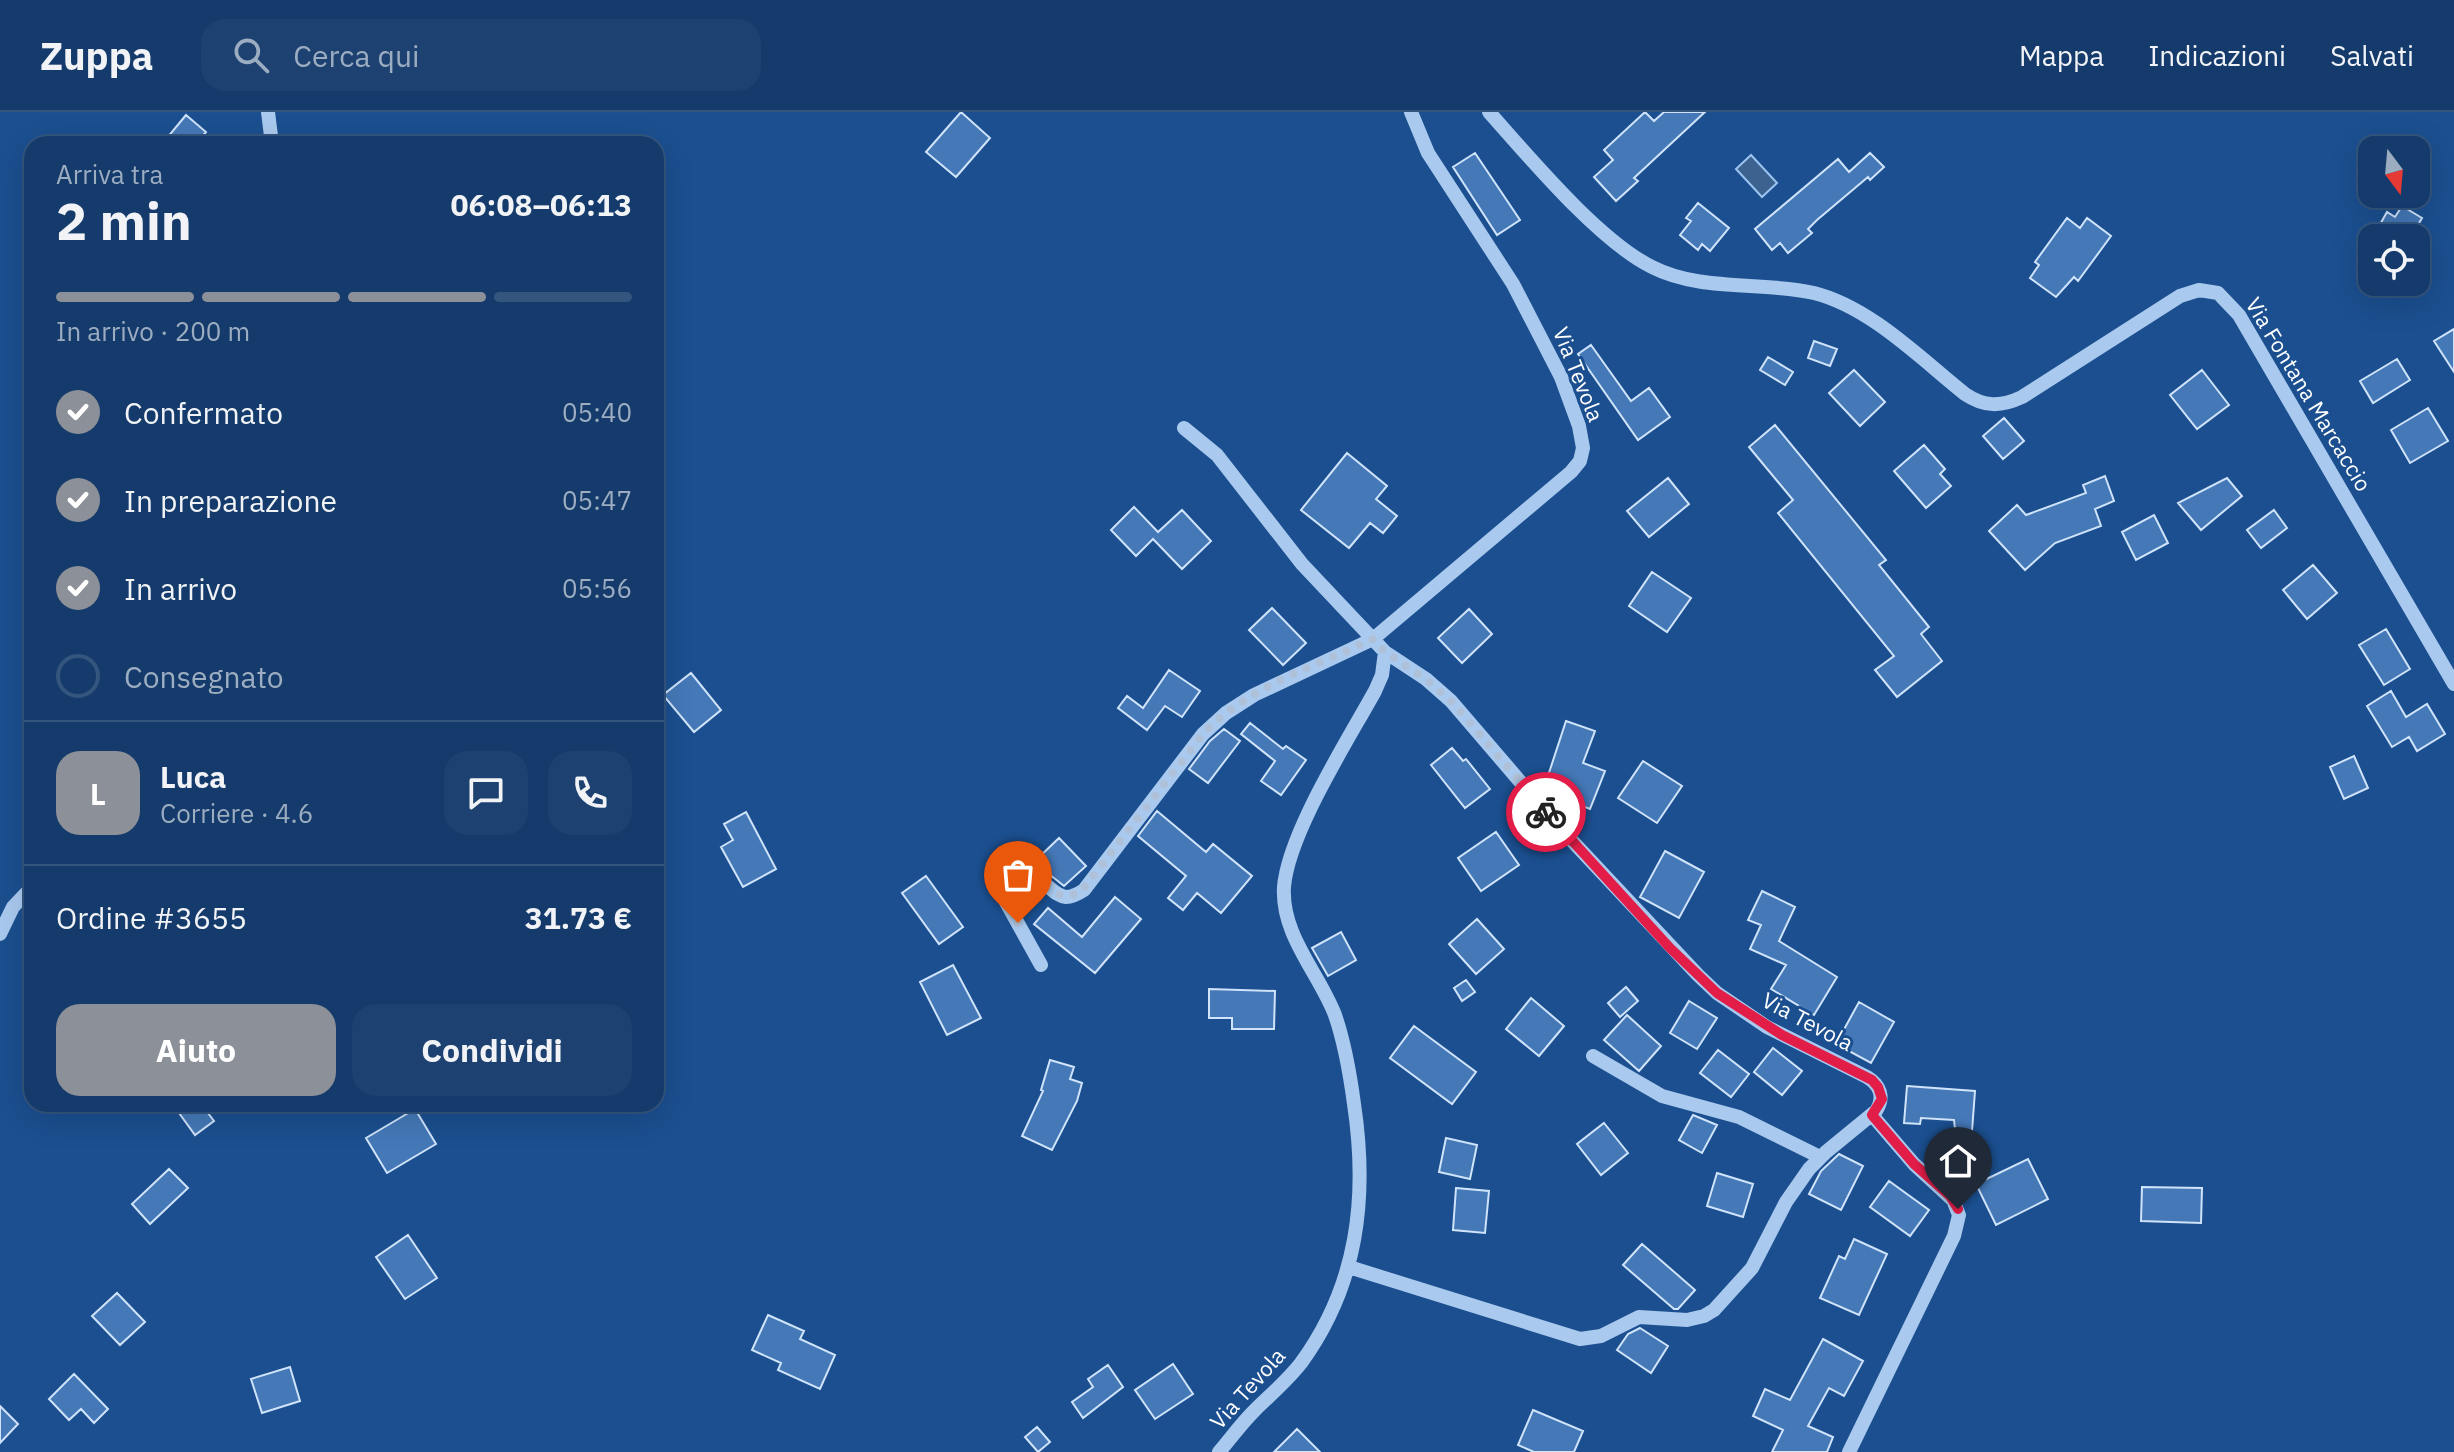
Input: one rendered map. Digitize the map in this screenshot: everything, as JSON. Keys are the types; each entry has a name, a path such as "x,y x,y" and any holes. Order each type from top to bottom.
{"street":[{"path":"268,112 271,136"},
{"name":"Via Tevola","path":"1041,965 1006,902 1005,886 1017,879 1032,879 1063,896 1080,893 1203,734 1218,719 1254,695 1373,639 1571,472 1580,461 1583,448 1579,426 1566,389 1528,310 1428,153 1411,112"},
{"name":"Via Fontana Marcaccio","path":"1489,112 1581,210 1646,264 1692,280 1784,288 1840,302 1864,315 1965,394 1983,403 2001,404 2022,397 2180,296 2205,290 2222,295 2239,315 2454,684"},
{"name":"Via Tevola","path":"1184,428 1217,455 1302,564 1385,652 1426,679 1451,701 1678,957 1717,993 1782,1035 1872,1080 1882,1099 1872,1115"},
{"name":"Via Tevola","path":"1219,1452 1247,1418 1302,1362 1320,1332 1349,1267 1360,1188 1360,1152 1350,1072 1329,1002 1293,932 1285,904 1285,882 1292,853 1312,808 1379,683 1385,652"},
{"path":"0,934 13,907 24,895"},
{"path":"1593,1056 1662,1096 1739,1117 1820,1157"},
{"path":"1349,1267 1580,1339 1601,1336 1623,1323 1644,1316 1687,1320 1698,1318 1719,1306 1752,1268 1786,1202 1820,1157 1872,1115 1914,1164 1950,1196 1958,1209 1959,1221 1849,1452"}],"water":[{"path":"1751,155 1777,183 1762,197 1736,169"}],"building":[{"path":"961,112 990,138 956,177 926,152"},
{"path":"1645,112 1654,121 1664,112 1705,112 1634,178 1638,181 1616,201 1594,177 1613,160 1604,150"},
{"path":"186,115 206,132 203,136 169,136"},
{"path":"1475,153 1520,220 1497,235 1453,167"},
{"path":"1870,153 1884,167 1817,220 1808,229 1812,233 1788,253 1780,243 1772,250 1755,229 1838,159 1849,172"},
{"path":"1698,203 1729,228 1710,251 1702,244 1698,250 1680,235 1691,221 1686,218"},
{"path":"2401,208 2405,208 2422,218 2418,224 2380,224 2387,212 2395,217"},
{"path":"2067,218 2080,228 2087,218 2111,236 2078,281 2074,277 2056,297 2030,278 2039,265 2035,262"},
{"path":"2454,329 2454,372 2434,341"},
{"path":"1814,341 1837,349 1830,366 1808,358"},
{"path":"1591,345 1631,401 1649,388 1670,417 1638,440 1578,354"},
{"path":"1768,357 1793,372 1785,385 1760,370"},
{"path":"2397,359 2410,380 2373,403 2360,381"},
{"path":"1854,370 1885,402 1860,426 1829,393"},
{"path":"2202,370 2229,405 2197,429 2170,395"},
{"path":"2428,408 2448,441 2410,463 2391,430"},
{"path":"2004,418 2024,441 2003,459 1983,436"},
{"path":"1775,425 1886,560 1879,565 1929,627 1921,634 1942,661 1897,697 1875,670 1894,656 1778,513 1793,500 1749,447"},
{"path":"1924,445 1945,469 1940,474 1951,486 1926,508 1894,471"},
{"path":"1347,453 1387,486 1376,499 1397,516 1383,533 1370,523 1349,548 1301,510"},
{"path":"2105,476 2114,501 2095,509 2101,526 2055,543 2025,570 1989,531 2017,505 2026,515 2086,493 2083,485"},
{"path":"1668,478 1689,504 1649,537 1627,511"},
{"path":"2227,478 2242,496 2201,530 2178,503"},
{"path":"1134,507 1158,532 1182,510 1211,541 1182,569 1153,539 1136,556 1111,530"},
{"path":"2274,510 2287,528 2261,548 2247,530"},
{"path":"2154,515 2168,543 2136,560 2122,532"},
{"path":"2313,565 2337,593 2307,619 2283,590"},
{"path":"1652,572 1691,598 1667,632 1629,606"},
{"path":"1272,608 1306,643 1283,665 1249,630"},
{"path":"1469,609 1492,634 1462,663 1438,638"},
{"path":"2386,629 2410,669 2384,685 2359,645"},
{"path":"1169,670 1200,691 1182,717 1165,706 1147,730 1118,708 1127,696 1143,708"},
{"path":"691,673 721,710 694,732 664,694"},
{"path":"2391,691 2406,717 2427,704 2445,734 2417,751 2409,737 2392,747 2367,706"},
{"path":"1566,721 1595,731 1583,763 1605,771 1590,809 1543,791"},
{"path":"1250,723 1283,749 1286,746 1306,760 1281,795 1261,781 1275,761 1241,734"},
{"path":"1224,729 1240,741 1208,783 1189,769 1210,741"},
{"path":"1452,748 1463,761 1466,759 1490,789 1465,808 1431,765"},
{"path":"2354,756 2368,788 2344,799 2330,767"},
{"path":"1643,761 1682,786 1657,823 1618,798"},
{"path":"1157,811 1206,852 1213,844 1252,876 1221,913 1197,893 1183,910 1168,898 1186,876 1138,836"},
{"path":"746,812 776,869 743,887 721,847 733,840 724,824"},
{"path":"1496,832 1519,865 1481,891 1458,858"},
{"path":"1059,838 1086,866 1064,886 1034,862"},
{"path":"1665,851 1704,872 1679,918 1640,897"},
{"path":"926,876 963,927 939,944 902,893"},
{"path":"1762,891 1795,907 1779,941 1837,977 1814,1015 1771,989 1786,965 1750,949 1761,925 1748,920"},
{"path":"1115,897 1141,919 1095,973 1034,924 1048,908 1082,937"},
{"path":"1477,919 1504,949 1476,974 1449,944"},
{"path":"1341,932 1356,960 1328,976 1312,948"},
{"path":"953,965 981,1018 947,1035 920,982"},
{"path":"1466,980 1475,992 1462,1001 1454,988"},
{"path":"1626,987 1638,1001 1620,1017 1608,1003"},
{"path":"1209,989 1275,991 1274,1029 1232,1029 1232,1018 1209,1018"},
{"path":"1531,998 1564,1026 1539,1056 1506,1029"},
{"path":"1689,1001 1717,1018 1697,1049 1670,1033"},
{"path":"1859,1002 1894,1022 1871,1063 1836,1044"},
{"path":"1627,1015 1661,1046 1639,1071 1604,1040"},
{"path":"1414,1026 1476,1072 1452,1104 1390,1058"},
{"path":"1773,1048 1802,1071 1782,1095 1754,1072"},
{"path":"1718,1050 1749,1074 1731,1097 1700,1073"},
{"path":"1050,1060 1074,1067 1070,1079 1082,1083 1077,1101 1052,1150 1022,1136 1043,1091"},
{"path":"1907,1086 1975,1091 1972,1131 1955,1129 1954,1120 1921,1118 1920,1124 1904,1123"},
{"path":"207,1112 214,1121 195,1135 179,1113"},
{"path":"410,1112 417,1112 436,1144 387,1173 366,1138"},
{"path":"1693,1115 1717,1125 1702,1153 1679,1140"},
{"path":"1604,1123 1628,1153 1601,1175 1577,1144"},
{"path":"1446,1138 1477,1145 1470,1179 1439,1172"},
{"path":"1839,1154 1863,1166 1841,1210 1809,1194 1821,1171"},
{"path":"2028,1159 2048,1199 1996,1225 1976,1184"},
{"path":"169,1169 188,1188 150,1224 132,1204"},
{"path":"1717,1173 1753,1184 1743,1217 1707,1206"},
{"path":"1889,1181 1929,1210 1910,1236 1870,1207"},
{"path":"2142,1187 2202,1188 2201,1223 2141,1221"},
{"path":"1456,1188 1489,1191 1485,1233 1453,1230"},
{"path":"408,1235 437,1278 405,1299 376,1257"},
{"path":"1854,1239 1887,1254 1859,1315 1820,1298 1839,1256 1845,1259"},
{"path":"1642,1244 1695,1290 1678,1309 1674,1309 1623,1265"},
{"path":"117,1293 145,1322 120,1345 92,1316"},
{"path":"768,1315 804,1331 800,1339 835,1355 820,1389 778,1370 781,1363 752,1350"},
{"path":"1640,1328 1668,1346 1651,1373 1617,1350 1628,1334"},
{"path":"1823,1339 1863,1361 1844,1396 1829,1388 1808,1426 1833,1437 1827,1452 1772,1452 1783,1430 1753,1416 1765,1389 1790,1400"},
{"path":"1173,1364 1193,1394 1155,1419 1135,1390"},
{"path":"1108,1365 1123,1387 1083,1418 1072,1402 1093,1387 1088,1379"},
{"path":"290,1367 300,1401 262,1413 251,1379"},
{"path":"74,1374 108,1409 94,1423 81,1409 69,1420 49,1399"},
{"path":"0,1406 18,1424 0,1443"},
{"path":"1533,1410 1583,1431 1574,1452 1534,1452 1518,1445"},
{"path":"1037,1427 1050,1442 1038,1452 1025,1437"},
{"path":"1297,1429 1320,1452 1274,1452"}],"way so far":[{"path":"1018,923 1003,897 1005,886 1017,879 1032,879 1042,882 1058,895 1069,897 1080,893 1203,734 1218,719 1254,695 1373,639 1385,652 1426,679 1451,701 1546,812"}],"route":[{"path":"1546,812 1670,948 1717,993 1782,1035 1872,1080 1882,1099 1872,1115 1914,1164 1950,1196 1958,1209"}]}
